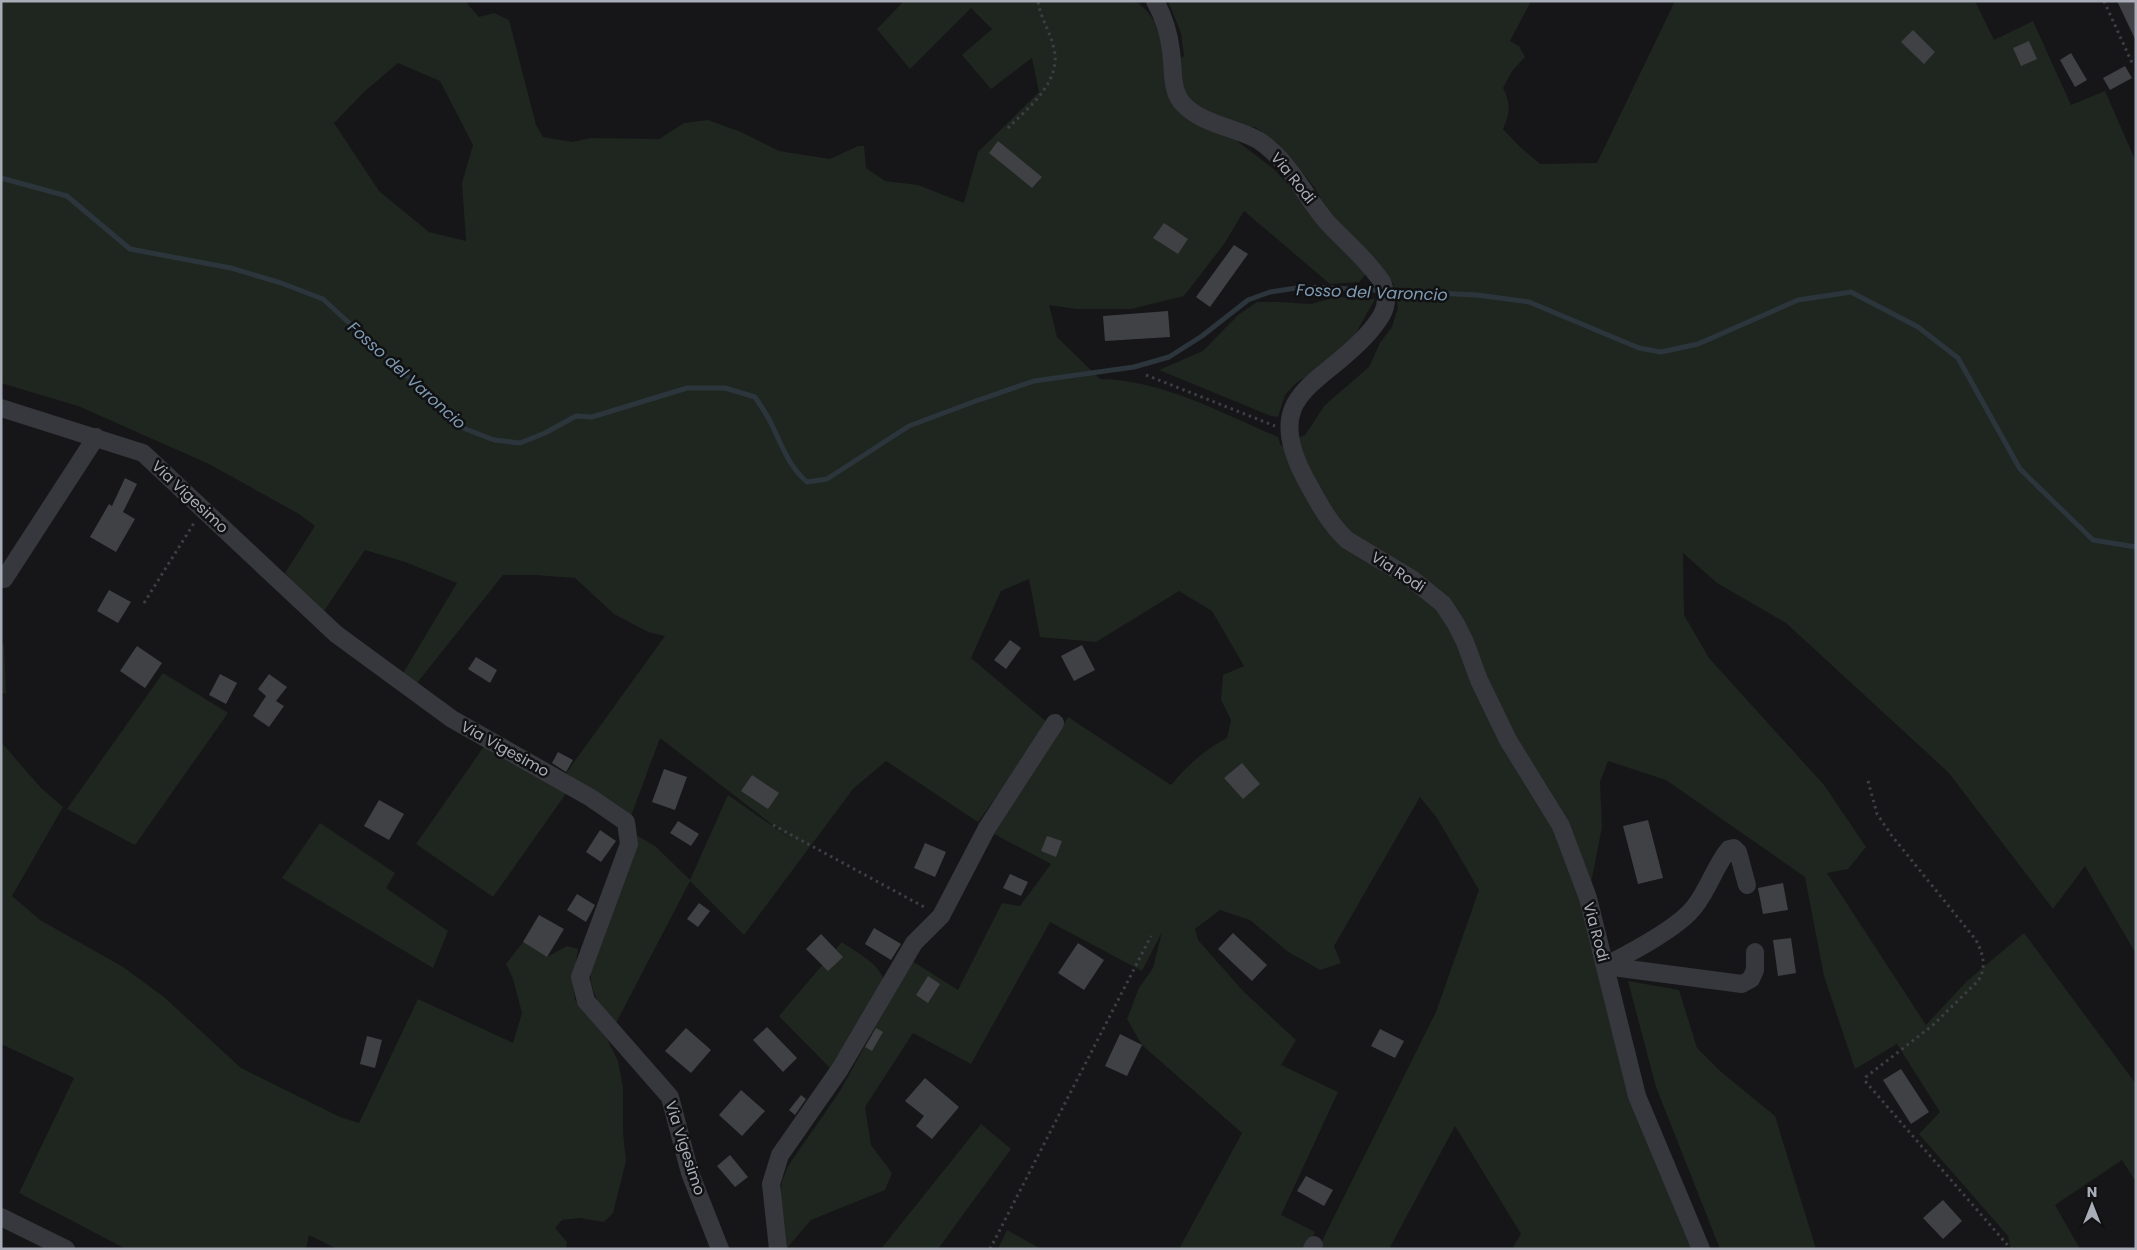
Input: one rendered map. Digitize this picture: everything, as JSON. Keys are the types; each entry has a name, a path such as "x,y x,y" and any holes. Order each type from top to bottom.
{"street":[{"name":"Via Rodi","path":"1155,1 1168,31 1174,88 1177,97 1184,106 1198,115 1259,141 1272,151 1325,219 1364,260 1383,284 1386,297 1382,316 1355,348 1300,394 1292,408 1289,431 1296,461 1321,507 1339,533 1347,540 1412,579 1442,604 1456,624 1498,723 1523,767 1561,826 1588,898 1637,1096 1701,1249"},
{"name":"Via Vigesimo","path":"1,408 143,453 336,634 452,719 591,798 626,822 628,844 580,977 586,1001 670,1097 690,1173 720,1249"},
{"path":"4,579 96,437"},
{"path":"778,1249 771,1184 780,1155 840,1069 914,943 941,916 987,828 1055,723"},
{"path":"1605,966 1634,951 1687,916 1702,897 1729,849 1734,848 1738,852 1747,885"},
{"path":"1605,966 1742,984 1751,979 1755,970 1755,952"},
{"path":"1,1217 66,1249"}],"path":[{"path":"1008,128 1047,87 1056,62 1054,47 1038,1"},
{"path":"2104,1 2133,65"},
{"path":"1146,375 1289,431"},
{"path":"144,603 203,509"},
{"path":"1868,781 1877,814 1892,836 1976,940 1983,960 1983,974 1933,1025 1866,1077 1865,1081 2011,1249"},
{"path":"773,825 941,916"},
{"path":"990,1249 1151,936"}],"shaded area":[{"path":"1,1 465,1 479,17 494,13 509,20 536,125 543,137 572,142 591,138 659,139 684,123 708,120 741,132 779,151 830,159 858,146 864,146 866,168 885,181 918,185 964,203 978,152 1039,92 1032,58 991,89 962,55 992,29 971,8 910,69 877,29 904,1 1134,1 1149,13 1154,21 1158,30 1165,69 1184,56 1181,33 1168,1 1531,1 1510,41 1519,46 1525,57 1512,71 1503,88 1509,109 1503,129 1540,164 1597,163 1675,1 1975,1 1994,40 2033,21 2071,105 2105,91 2136,162 2136,954 2085,866 2053,909 1949,773 1786,623 1717,583 1683,553 1684,615 1709,658 1824,785 1866,847 1848,869 1827,873 1926,1025 1967,981 2024,933 2136,1084 2136,1182 2122,1160 2055,1205 2080,1249 2011,1249 2008,1236 1919,1134 1940,1112 1897,1044 1855,1069 1824,976 1805,877 1666,780 1608,761 1600,782 1602,827 1588,898 1624,1046 1701,1249 1512,1249 1521,1234 1455,1126 1389,1249 1318,1249 1436,1012 1479,890 1437,818 1420,797 1334,946 1341,963 1320,970 1287,951 1250,920 1220,910 1195,929 1198,940 1243,991 1296,1040 1281,1065 1338,1092 1281,1215 1315,1232 1306,1249 1179,1249 1242,1133 1142,1045 1127,1019 1139,988 1153,968 1162,932 1142,971 1050,922 971,1064 913,1033 865,1107 871,1145 892,1173 885,1190 811,1220 786,1249 780,1197 782,1181 788,1166 840,1091 912,961 958,990 1002,903 1020,906 1051,864 994,834 1068,717 1171,785 1196,759 1211,747 1227,738 1231,720 1221,700 1223,675 1244,666 1212,611 1179,591 1096,642 1040,637 1029,579 1001,591 971,658 1049,724 978,822 886,761 853,789 744,935 690,881 615,1025 595,995 590,972 633,845 638,836 655,846 690,880 728,795 791,839 660,738 631,816 564,776 665,636 648,632 614,614 575,578 503,575 417,683 402,675 457,583 405,562 365,550 322,614 285,573 315,526 299,514 209,464 78,406 1,383","holes":["398,63 440,81 473,145 462,183 466,241 429,232 379,191 334,123 365,91","1255,127 1278,143 1315,188 1326,208 1375,266 1393,283 1398,308 1392,327 1380,343 1369,367 1325,405 1305,435 1281,446 1278,437 1191,399 1146,385 1100,379 1057,337 1049,305 1076,309 1131,309 1184,296 1224,244 1244,211 1330,284 1359,282 1366,274 1322,230 1275,170 1224,131"]},
{"path":"1336,297 1375,299 1352,340 1317,370 1296,383 1285,395 1278,417 1271,416 1159,370 1203,351 1238,315 1257,302 1311,304"},
{"path":"1,643 4,645 6,694 1,692"},
{"path":"163,673 228,713 135,845 67,809"},
{"path":"1,742 41,788 63,807 12,896 40,920 123,967 164,997 241,1068 340,1117 359,1123 418,999 513,1043 522,1013 513,979 506,964 523,942 547,957 567,946 578,949 573,982 575,1000 607,1039 618,1061 623,1088 623,1133 626,1161 613,1213 604,1222 580,1218 562,1220 555,1228 567,1242 566,1249 337,1249 309,1235 306,1249 126,1249 19,1193 74,1078 1,1044"},
{"path":"485,745 567,792 493,897 416,844"},
{"path":"320,823 395,873 386,888 448,931 433,968 282,878"},
{"path":"842,942 874,965 879,970 884,983 830,1068 779,1016"},
{"path":"1628,981 1679,990 1697,1048 1720,1071 1775,1116 1816,1249 1720,1249 1656,1087"},
{"path":"981,1124 1011,1149 938,1249 881,1249"},
{"path":"1007,1230 1041,1249 998,1249"}],"building":[{"path":"2117,1 2136,1 2136,41"},
{"path":"1913,30 1935,52 1924,64 1901,42"},
{"path":"2029,41 2037,59 2021,66 2013,48"},
{"path":"2071,53 2087,80 2075,87 2060,60"},
{"path":"2125,66 2132,78 2110,90 2103,78"},
{"path":"998,141 1042,177 1032,188 989,153"},
{"path":"1164,223 1188,239 1178,254 1153,238"},
{"path":"1234,245 1248,254 1210,307 1196,297"},
{"path":"1168,311 1170,337 1105,341 1103,316"},
{"path":"125,478 137,484 123,512 135,519 116,552 90,537 109,504 112,506"},
{"path":"109,590 131,602 118,623 97,611"},
{"path":"1010,640 1021,648 1006,669 994,660"},
{"path":"1082,645 1095,670 1074,681 1061,656"},
{"path":"137,646 162,663 145,688 120,671"},
{"path":"476,657 497,670 490,683 468,669"},
{"path":"220,674 237,683 226,704 209,695"},
{"path":"269,674 287,687 276,701 284,706 269,727 253,716 266,696 258,689"},
{"path":"558,752 573,760 566,772 552,763"},
{"path":"1242,763 1260,784 1243,799 1224,778"},
{"path":"664,769 687,777 675,810 652,802"},
{"path":"752,775 779,793 768,809 741,791"},
{"path":"379,800 404,814 389,840 364,826"},
{"path":"1648,820 1663,878 1638,884 1623,826"},
{"path":"678,821 699,834 691,846 670,833"},
{"path":"600,830 616,841 601,862 586,852"},
{"path":"1047,836 1062,841 1056,857 1041,851"},
{"path":"925,843 946,852 935,877 914,868"},
{"path":"1010,874 1028,882 1021,896 1003,888"},
{"path":"1783,883 1788,910 1763,914 1758,888"},
{"path":"577,894 595,905 586,922 567,910"},
{"path":"699,903 710,911 698,927 687,919"},
{"path":"539,915 564,929 547,957 523,942"},
{"path":"874,928 901,944 891,960 865,944"},
{"path":"1233,933 1267,965 1252,981 1218,949"},
{"path":"821,934 843,957 828,971 806,949"},
{"path":"1791,938 1796,973 1778,976 1773,940"},
{"path":"1078,943 1104,960 1084,990 1058,973"},
{"path":"928,976 940,984 928,1003 916,995"},
{"path":"767,1027 797,1058 783,1072 753,1040"},
{"path":"686,1028 711,1050 691,1073 665,1051"},
{"path":"876,1028 883,1032 872,1051 865,1047"},
{"path":"1380,1029 1404,1041 1395,1058 1371,1046"},
{"path":"1120,1034 1142,1045 1127,1076 1105,1066"},
{"path":"367,1036 382,1040 375,1068 360,1064"},
{"path":"1901,1069 1929,1112 1911,1124 1883,1080"},
{"path":"925,1078 959,1107 932,1139 916,1126 924,1116 905,1101"},
{"path":"741,1090 765,1111 742,1136 719,1115"},
{"path":"801,1095 806,1099 795,1115 789,1110"},
{"path":"730,1155 748,1177 735,1187 717,1166"},
{"path":"1306,1176 1333,1190 1324,1206 1297,1191"},
{"path":"1943,1200 1962,1221 1943,1239 1923,1218"}],"waterway":[{"name":"Fosso del Varoncio","path":"1,178 67,196 130,249 231,268 281,283 323,299 463,428 494,440 520,443 545,433 576,416 592,417 687,388 725,388 755,397 770,421 790,463 807,482 827,479 909,426 973,402 1034,381 1134,367 1169,357 1202,336 1248,300 1270,292 1303,287 1477,295 1529,302 1639,348 1661,352 1698,344 1798,300 1851,292 1918,327 1958,358 2020,469 2093,540 2136,547"}]}
